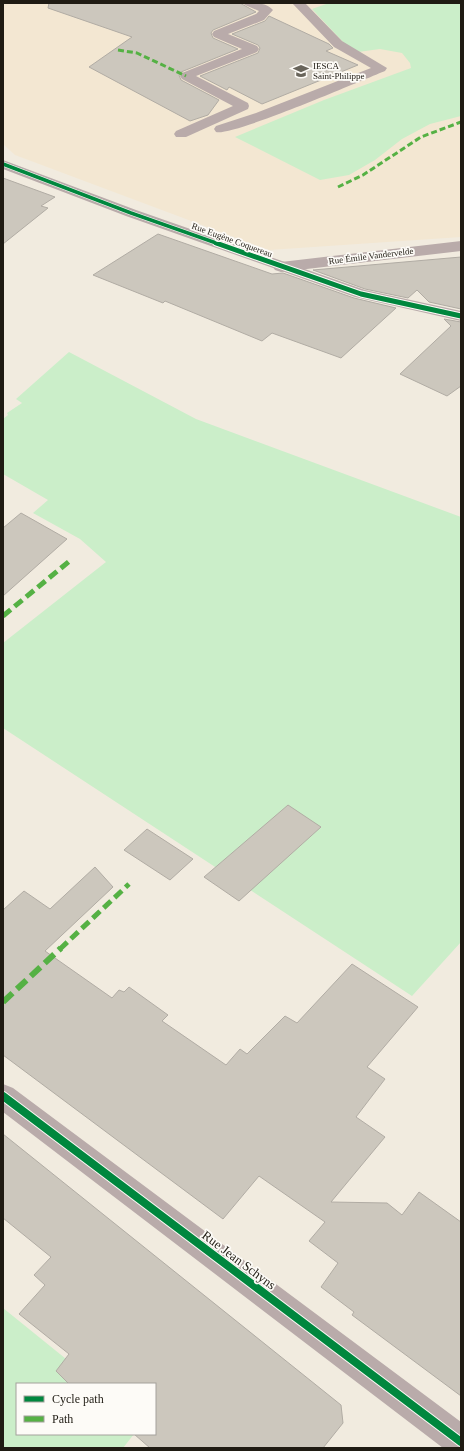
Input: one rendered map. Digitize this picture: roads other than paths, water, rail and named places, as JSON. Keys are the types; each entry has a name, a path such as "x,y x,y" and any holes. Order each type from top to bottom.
{"street":[{"name":"Rue Eugène Coquereau","path":"3,164 130,213 361,294 461,316"},
{"name":"Rue Émile Vandervelde","path":"281,267 461,246"},
{"name":"Rue Jean Schyns","path":"3,1096 461,1442"}],"lane":[{"path":"249,3 267,10 260,17 218,34 253,49 186,76 243,106 186,136 261,116 381,68 338,44 298,3"}],"place":[{"name":"IESCA Saint-Philippe","path":"301,71"}]}
